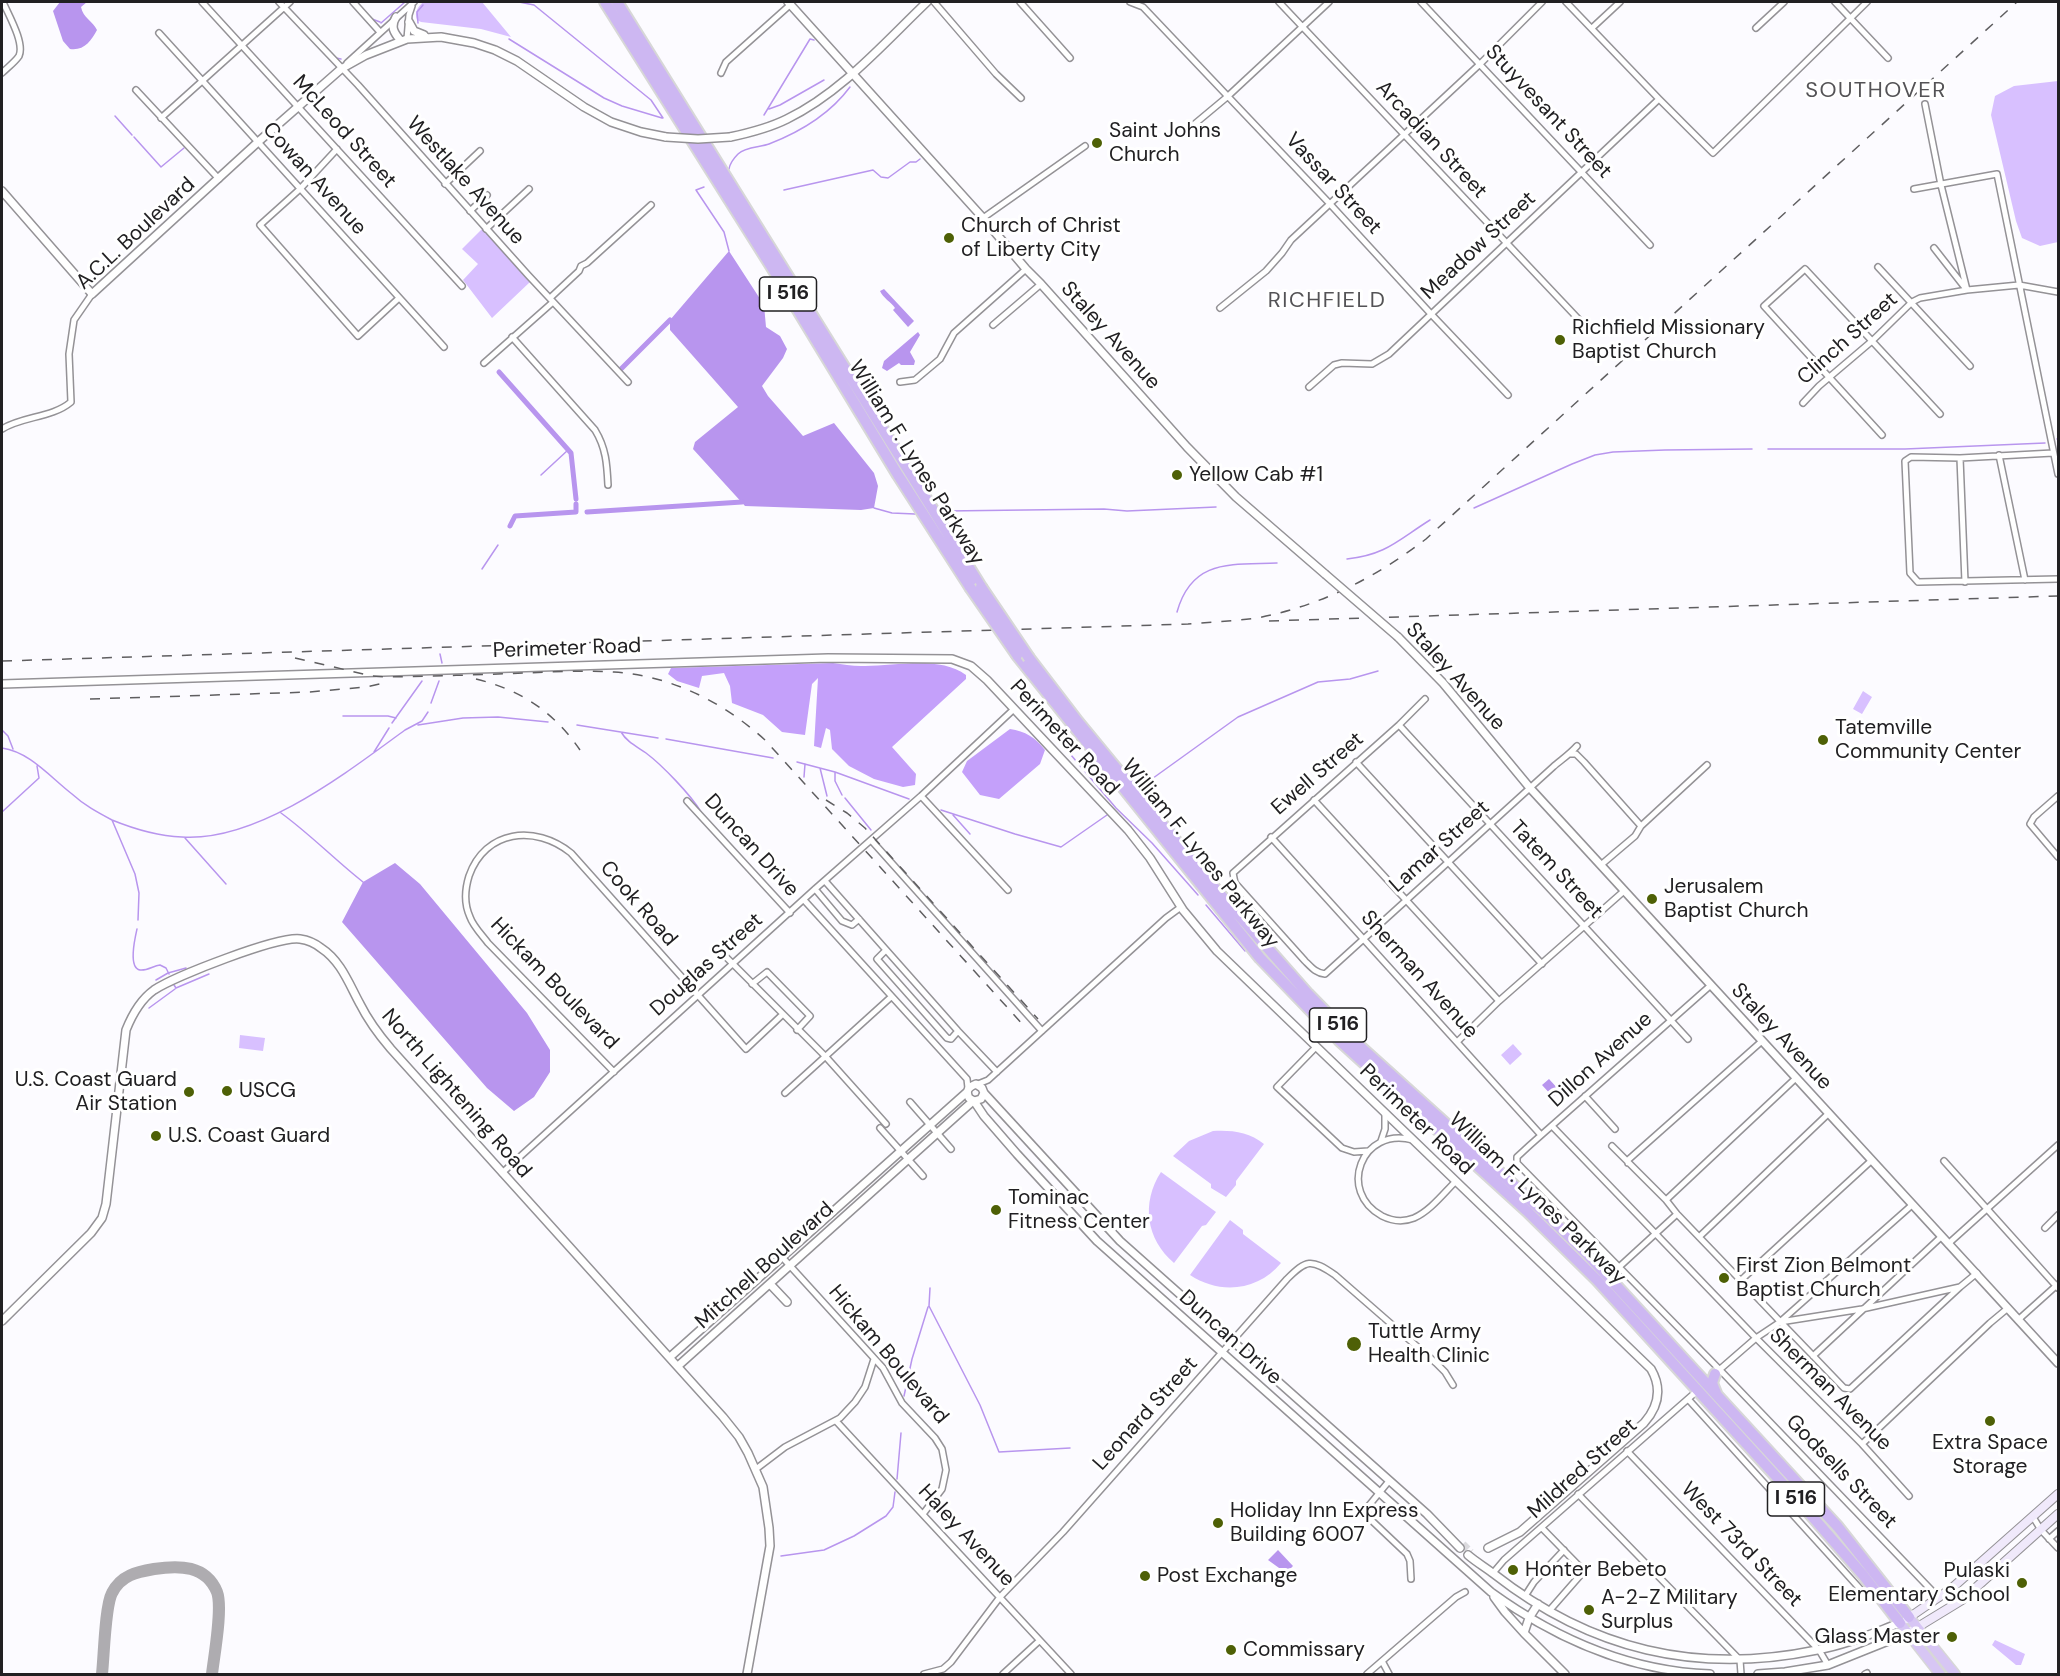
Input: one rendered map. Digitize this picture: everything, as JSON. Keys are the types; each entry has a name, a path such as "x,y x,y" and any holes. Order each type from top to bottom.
{"highway":[{"name":"William F. Lynes Parkway","path":"605,2 773,269 898,475 976,587 1101,749 1288,974 1356,1043 1548,1216 1588,1255 1838,1527 1905,1620"},
{"name":"William F. Lynes Parkway","path":"617,2 1017,655 1260,958 1298,1000 1347,1048 1566,1248 1804,1507 1840,1558 1905,1620"},
{"path":"622,2 645,48"},
{"path":"1696,1374 1706,1378 1717,1372"},
{"path":"1717,1372 1712,1384 1719,1398"},
{"path":"1905,1620 1940,1674"},
{"path":"1913,1631 1954,1674"}],"main road":[{"path":"1905,1620 1939,1598 2058,1494"},
{"path":"1913,1631 1962,1600 2058,1514"}],"street":[{"path":"2,73 20,53 20,44 3,2"},
{"name":"McLeod Street","path":"202,2 462,286"},
{"name":"Westlake Avenue","path":"279,2 358,85 445,184 628,382"},
{"path":"161,118 290,2"},
{"path":"353,2 380,32"},
{"name":"A.C.L. Boulevard","path":"2,429 13,422 63,409 71,402 69,354 74,320 92,294 414,2 409,12 404,40 366,55 341,69"},
{"path":"396,17 393,29 404,40 429,37 453,38 495,50 517,61 584,107 611,122 640,132 666,137 698,139 730,137 759,130 787,119 818,101 853,72 927,2"},
{"path":"934,2 993,70 1021,98"},
{"path":"1020,2 1070,58"},
{"name":"Vassar Street","path":"1130,2 1143,7 1508,395"},
{"name":"Arcadian Street","path":"1279,2 1585,326"},
{"path":"1191,127 1227,97 1329,2"},
{"name":"Stuyvesant Street","path":"1421,2 1650,246"},
{"path":"1220,308 1266,271 1291,240 1480,64 1542,2"},
{"path":"1566,2 1713,153 1867,2"},
{"path":"1592,28 1620,2"},
{"path":"1756,28 1784,2"},
{"path":"1835,2 1888,58"},
{"path":"721,73 726,62 790,3"},
{"name":"Staley Avenue","path":"790,3 1193,453 1245,504 1398,637 1443,682 1530,788 2058,1363"},
{"path":"409,22 414,31 429,37"},
{"name":"Cowan Avenue","path":"159,33 444,347"},
{"path":"136,90 219,179"},
{"name":"Meadow Street","path":"1309,387 1334,365 1372,364 1389,354 1659,99"},
{"path":"1925,104 1941,185 1967,290"},
{"path":"983,218 1085,146"},
{"path":"337,149 300,189 260,225 358,336 399,298"},
{"path":"445,184 480,151"},
{"path":"1914,189 1997,174 2058,474"},
{"path":"486,229 529,189"},
{"path":"2,192 92,294"},
{"path":"470,211 487,195"},
{"path":"484,363 551,300 579,271 581,266 651,206"},
{"path":"1934,248 1967,290"},
{"path":"1878,267 1970,366"},
{"path":"900,382 915,380 940,359 954,333 1026,269"},
{"path":"1882,435 1764,306 1805,269 1940,414"},
{"path":"993,325 1041,284"},
{"name":"Clinch Street","path":"1803,403 1912,302 1920,298 1967,290 2019,285 2058,292"},
{"path":"512,337 595,430 603,442 608,485"},
{"path":"2053,453 1960,458 1911,457 1905,461 1910,573 1918,582 2058,579"},
{"path":"1999,455 2025,580"},
{"path":"1960,458 1965,582"},
{"name":"Perimeter Road","path":"2,684 735,660 938,658 960,661 971,666 1128,830 1150,858 1181,907 1216,951 1645,1362 1655,1377 1659,1390 1656,1404 1644,1423 1520,1532 1488,1548"},
{"name":"Ewell Street","path":"1326,974 1316,971 1305,961 1235,883 1233,873 1399,725 1425,699"},
{"name":"Douglas Street","path":"502,1173 921,796 1014,709"},
{"name":"Tatem Street","path":"1399,725 1688,1039"},
{"name":"Lamar Street","path":"1326,974 1530,788 1571,754 1576,746"},
{"path":"1571,754 1576,754 1584,762 1641,826"},
{"path":"1356,762 1542,964"},
{"path":"1602,864 1635,836 1641,826 1707,765"},
{"path":"921,796 1008,890"},
{"path":"2058,796 2034,817 2031,824 2058,857"},
{"name":"Duncan Drive","path":"687,801 790,913"},
{"path":"1314,801 1499,1001"},
{"name":"Cook Road","path":"484,852 502,840 519,835 540,836 561,844 746,1049 782,1015"},
{"name":"Sherman Avenue","path":"1271,837 1541,1135"},
{"path":"871,840 1042,1031"},
{"name":"Hickam Boulevard","path":"484,852 474,865 467,881 466,901 470,919 488,943 614,1072"},
{"path":"825,881 997,1072"},
{"path":"815,889 842,921 852,924 859,919"},
{"path":"1456,1042 1624,891"},
{"path":"804,900 967,1079 977,1084 984,1092"},
{"path":"968,1090 988,1080 1166,918 1181,907"},
{"name":"North Lightening Road","path":"2,1321 87,1237 102,1218 111,1174 126,1030 132,1016 144,999 182,975 253,949 301,939 320,946 332,956 346,976 360,1005 379,1034 670,1357 739,1437 763,1487 767,1505 770,1546 747,1674"},
{"path":"886,950 877,959 947,1038 951,1039 958,1031"},
{"path":"723,954 826,1057 886,1124"},
{"path":"752,984 767,972 810,1016 797,1029"},
{"name":"Dillon Avenue","path":"1517,1163 1517,1157 1711,985"},
{"path":"785,1093 891,997"},
{"path":"1628,1163 1628,1160 1762,1041"},
{"path":"1316,1047 1277,1087 1342,1149 1354,1152 1368,1151"},
{"path":"1666,1200 1796,1078"},
{"path":"967,1079 969,1098 973,1101 981,1100 988,1080"},
{"name":"Mitchell Boulevard","path":"670,1357 968,1090"},
{"name":"Duncan Drive","path":"984,1092 1094,1214 1161,1279 1462,1546"},
{"path":"1585,1096 1615,1129"},
{"name":"Duncan Drive","path":"973,1101 1017,1154 1104,1248 1491,1592"},
{"name":"Mitchell Boulevard","path":"678,1366 973,1101"},
{"path":"910,1102 951,1149"},
{"path":"965,1108 975,1109 982,1113"},
{"path":"1381,1141 1386,1121 1384,1112"},
{"path":"1699,1237 1829,1113"},
{"name":"Sherman Avenue","path":"1552,1126 1756,1338 1862,1444 1909,1496"},
{"path":"880,1128 923,1176"},
{"path":"1413,1140 1401,1138 1381,1141 1368,1151 1360,1167 1359,1178 1362,1195 1368,1205 1387,1218 1404,1220 1414,1218 1431,1206 1456,1181"},
{"path":"1948,1244 2058,1145"},
{"path":"1612,1146 1844,1388 1850,1389 1977,1273"},
{"path":"1740,1281 1872,1160"},
{"path":"1944,1161 2058,1286 2019,1320"},
{"name":"Godsells Street","path":"1517,1163 1717,1372 1939,1598"},
{"path":"867,1182 874,1190"},
{"path":"1071,1213 1084,1202"},
{"path":"1717,1372 1756,1338 1780,1322 1912,1205"},
{"path":"1082,1225 1094,1214"},
{"path":"1618,1268 1677,1214"},
{"path":"2045,1228 2058,1215"},
{"path":"1813,1356 1941,1237"},
{"name":"Hickam Boulevard","path":"782,1257 882,1368 902,1403 930,1432 942,1449 946,1470 942,1489 923,1514"},
{"name":"Leonard Street","path":"924,1674 944,1669 951,1662 1000,1597 1063,1532 1287,1279 1304,1263 1311,1262 1323,1266 1335,1275 1436,1363 1453,1385"},
{"path":"770,1284 788,1302"},
{"path":"1780,1322 1862,1309 1960,1287"},
{"path":"1862,1444 2008,1308"},
{"path":"704,1327 712,1336"},
{"path":"756,1469 789,1444 836,1421 855,1402 865,1387 874,1359"},
{"name":"Mildred Street","path":"1491,1572 1697,1391"},
{"path":"1688,1399 1840,1558 1862,1591"},
{"name":"Haley Avenue","path":"836,1421 1071,1674"},
{"name":"West 73rd Street","path":"1627,1451 1819,1650 1827,1665"},
{"path":"1389,1481 1366,1509 1369,1518 1407,1554 1410,1561 1411,1579"},
{"path":"1578,1494 1740,1660 1741,1674"},
{"path":"2033,1517 2041,1530 2058,1548"},
{"path":"1542,1528 1584,1571 1549,1611"},
{"path":"2049,1539 2058,1531"},
{"path":"1525,1596 1534,1582 1564,1550"},
{"path":"1470,1553 1491,1572 1549,1611 1605,1636 1660,1653 1692,1659 1740,1660 1819,1650 1905,1620"},
{"path":"1480,1582 1491,1572"},
{"path":"1367,1674 1456,1597 1465,1592"},
{"path":"1491,1592 1529,1618 1586,1647 1623,1660 1681,1673 1710,1674"},
{"path":"1491,1592 1505,1612 1565,1674"},
{"path":"1524,1633 1529,1618 1538,1604"},
{"path":"1758,1674 1827,1665 1913,1631"},
{"path":"1003,1674 1039,1641"},
{"path":"1382,1662 1389,1674"}],"shaded area":[{"path":"60,2 87,2 81,7 82,11 97,30 83,47 70,49 63,41 53,11"},
{"path":"423,2 482,2 511,37 481,29 421,22 417,20 416,12"},
{"path":"2058,81 2058,242 2040,246 2022,238 1991,115 1995,96 2014,86"},
{"path":"482,229 530,282 492,318 463,280 478,264 462,249"},
{"path":"729,251 764,305 766,327 780,336 787,349 762,386 803,436 834,423 874,473 878,486 874,508 861,510 745,506 693,449 695,442 738,407 670,330 670,320"},
{"path":"884,289 914,321 908,327 881,293 880,291"},
{"path":"918,332 920,335 910,352 915,361 914,365 899,363 887,371 882,368 884,361"},
{"path":"833,663 861,666 915,663 943,665 966,675 966,679 892,747 916,774 915,785 903,787 874,779 849,766 832,749 830,730 826,728 821,748 814,746 818,678 812,684 805,735 782,732 763,715 732,703 730,686 724,673 702,676 699,688 677,681 668,674 671,668"},
{"path":"1863,691 1872,697 1862,714 1853,709"},
{"path":"1010,729 1025,733 1042,746 1045,750 1040,764 999,799 980,795 962,772 967,761"},
{"path":"395,863 420,884 484,961 527,1013 550,1050 550,1072 534,1097 514,1111 487,1088 342,922 363,882"},
{"path":"240,1035 265,1038 263,1051 239,1048"},
{"path":"1513,1044 1522,1054 1510,1065 1501,1055"},
{"path":"1549,1079 1560,1091 1553,1097 1542,1085"},
{"path":"1213,1131 1240,1133 1264,1144 1226,1197 1211,1188 1211,1184 1173,1156 1189,1141"},
{"path":"1161,1172 1216,1212 1206,1225 1202,1226 1174,1263 1157,1243 1150,1220 1151,1196"},
{"path":"1230,1220 1243,1230 1243,1234 1281,1263 1261,1280 1238,1287 1214,1286 1190,1275"},
{"path":"1278,1550 1293,1566 1286,1573 1268,1560"},
{"path":"1995,1640 2025,1654 2021,1665 2016,1665 1992,1645"}],"waterway":[{"path":"381,23 405,2"},
{"path":"519,2 534,5 651,100 663,118"},
{"path":"418,23 417,12 423,5"},
{"path":"372,19 380,22"},
{"path":"509,39 604,98 662,118"},
{"path":"764,115 810,39 814,40"},
{"path":"336,58 341,59"},
{"path":"769,109 824,80"},
{"path":"729,169 732,161 741,152 781,139 814,121 833,106 850,87"},
{"path":"115,116 132,135"},
{"path":"134,137 161,167 184,148"},
{"path":"784,190 873,170 881,177 888,178 910,162 920,159"},
{"path":"704,187 696,190 724,232 729,251"},
{"path":"621,369 670,320"},
{"path":"499,372 571,453 576,499"},
{"path":"1768,449 1905,449 2045,443"},
{"path":"1474,508 1595,455 1665,450 1752,449"},
{"path":"541,475 568,450"},
{"path":"587,512 742,502"},
{"path":"510,526 515,516 576,512 576,504"},
{"path":"946,511 1104,509 1127,511 1216,507"},
{"path":"874,508 892,513 915,514"},
{"path":"1347,559 1382,550 1430,520"},
{"path":"482,569 498,545"},
{"path":"1177,612 1184,594 1203,573 1230,565 1277,563"},
{"path":"440,654 442,663"},
{"path":"1149,781 1238,717 1318,682 1350,679 1378,671"},
{"path":"392,723 422,681"},
{"path":"431,703 439,681"},
{"path":"112,820 146,831 182,837 211,836 241,828 300,802 356,766 405,730 422,721 428,712"},
{"path":"343,716 396,718"},
{"path":"418,725 463,718 498,717 548,722"},
{"path":"577,725 658,738"},
{"path":"374,752 389,728"},
{"path":"2,730 8,736 13,749"},
{"path":"621,732 668,772 701,812"},
{"path":"666,739 773,758"},
{"path":"2,748 22,754 81,802 112,820 135,874 139,893 138,920"},
{"path":"1071,755 1116,808 1152,843 1198,895"},
{"path":"797,762 835,772 909,799"},
{"path":"804,777 805,764"},
{"path":"2,812 39,778 37,766"},
{"path":"820,768 827,796"},
{"path":"835,773 835,781 842,795"},
{"path":"845,798 871,830"},
{"path":"941,810 1061,847 1107,815"},
{"path":"281,813 363,882"},
{"path":"953,815 970,834"},
{"path":"185,838 226,884"},
{"path":"1206,905 1245,951"},
{"path":"137,929 133,952 136,968 143,970 160,965 166,968 169,974"},
{"path":"156,980 168,973 186,968"},
{"path":"174,985 176,988 209,974"},
{"path":"149,1008 175,989"},
{"path":"930,1288 929,1306 980,1405 999,1452 1070,1448"},
{"path":"904,1396 912,1359 928,1307"},
{"path":"897,1479 901,1433"},
{"path":"781,1556 824,1550 854,1536 886,1516 893,1507 895,1492"}],"taxiway":[{"path":"102,1674 105,1632 112,1593 120,1582 136,1573 173,1567 199,1572 206,1576 217,1592 219,1620 212,1674"}],"tunnel":[{"path":"1463,1544 1471,1552"}],"railway":[{"path":"2,661 1188,624 1257,618 1303,606 1367,578 1426,539 2017,2"},
{"path":"1269,621 2058,596"},
{"path":"295,658 372,676 387,677 569,671 614,672 656,679 696,693 732,714 765,740 1025,1027"},
{"path":"476,679 508,689 535,704 559,724 580,750"},
{"path":"90,699 310,692 366,687 389,682"},
{"path":"826,800 865,828 1038,1019"}],"place":[{"name":"Saint Johns Church","path":"1097,143"},
{"name":"Church of Christ of Liberty City","path":"949,238"},
{"name":"Richfield Missionary Baptist Church","path":"1560,340"},
{"name":"Yellow Cab #1","path":"1177,475"},
{"name":"Tatemville Community Center","path":"1823,740"},
{"name":"Jerusalem Baptist Church","path":"1652,899"},
{"name":"USCG","path":"227,1091"},
{"name":"U.S. Coast Guard Air Station","path":"189,1092"},
{"name":"U.S. Coast Guard","path":"156,1136"},
{"name":"Tominac Fitness Center","path":"996,1210"},
{"name":"First Zion Belmont Baptist Church","path":"1724,1278"},
{"name":"Tuttle Army Health Clinic","path":"1354,1344"},
{"name":"Extra Space Storage","path":"1990,1421"},
{"name":"Holiday Inn Express Building 6007","path":"1218,1523"},
{"name":"Honter Bebeto","path":"1513,1570"},
{"name":"Post Exchange","path":"1145,1576"},
{"name":"Pulaski Elementary School","path":"2022,1583"},
{"name":"A-2-Z Military Surplus","path":"1589,1610"},
{"name":"Glass Master","path":"1952,1637"},
{"name":"Commissary","path":"1231,1650"}],"district":[{"name":"SOUTHOVER","path":"1876,91"},
{"name":"RICHFIELD","path":"1327,301"}]}
